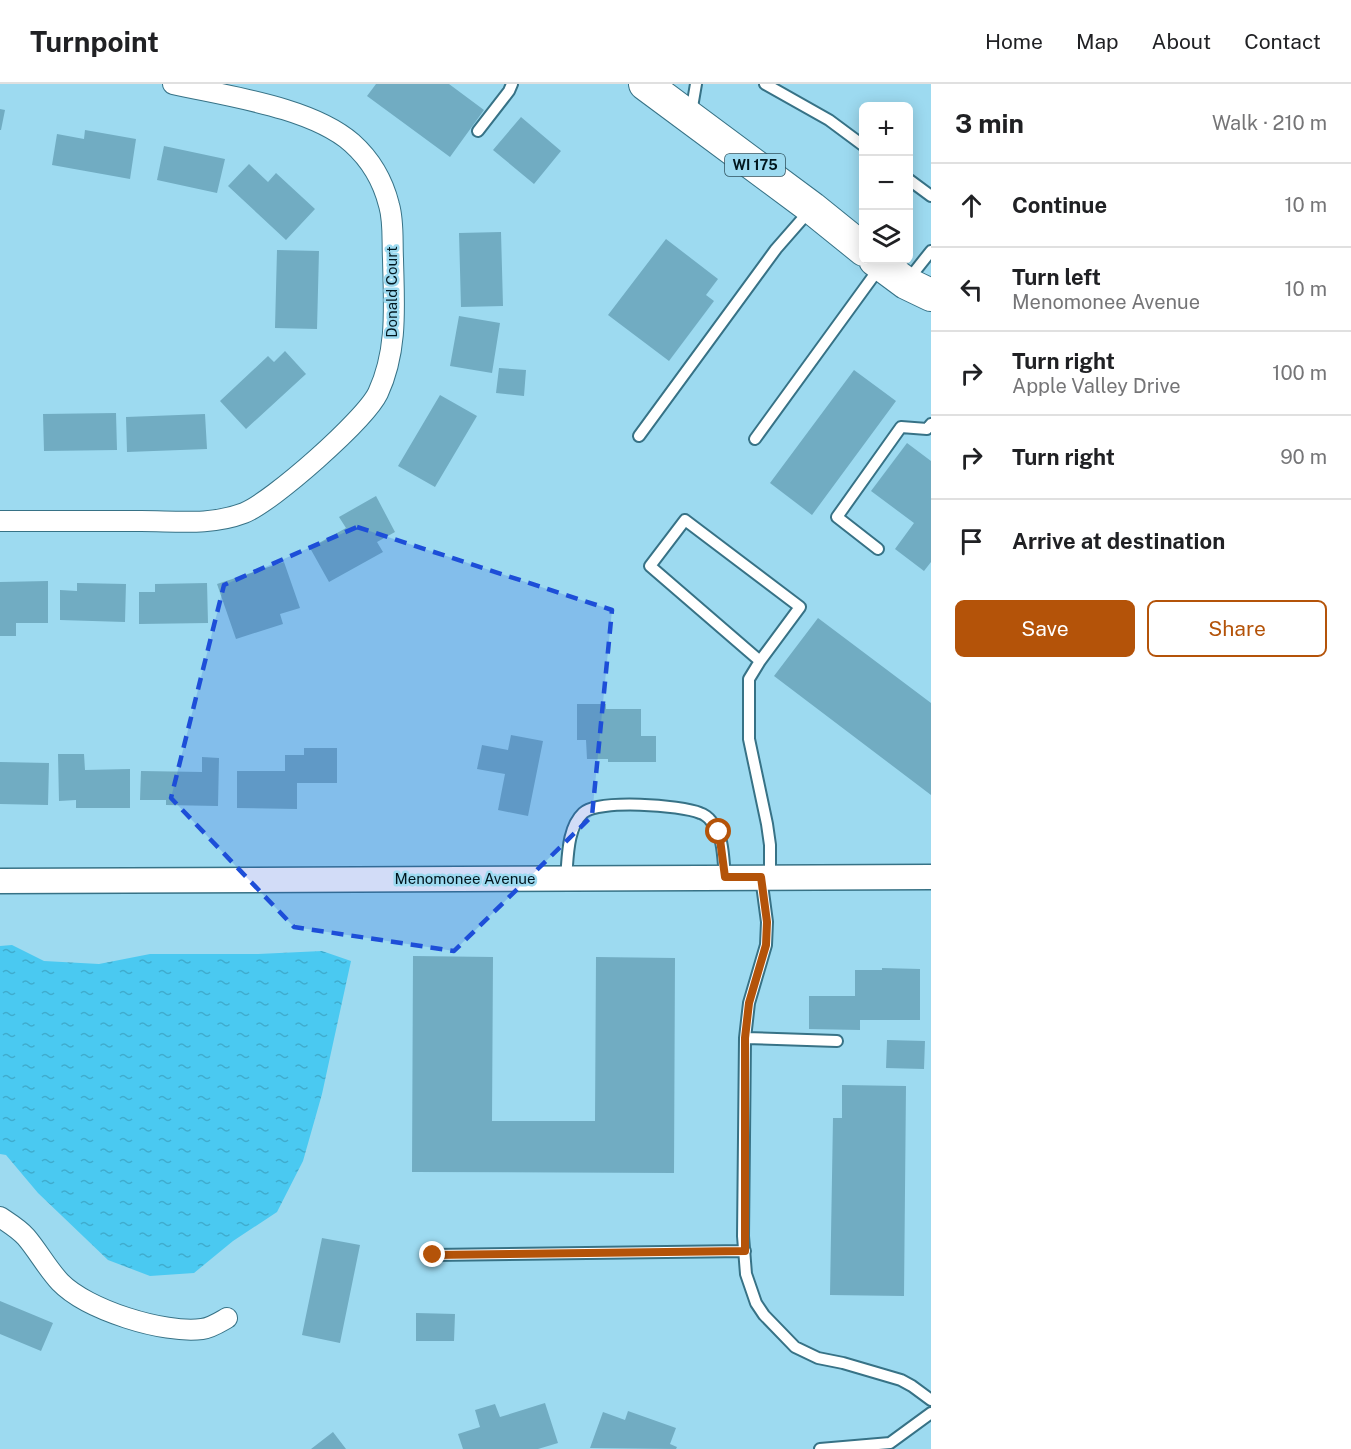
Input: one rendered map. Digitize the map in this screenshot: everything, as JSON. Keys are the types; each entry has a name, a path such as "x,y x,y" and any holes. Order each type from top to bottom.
{"main road":[{"name":"WI 175","path":"645,84 812,208 891,271 931,311"}],"street":[{"name":"Donald Court","path":"0,521 202,523 244,513 272,497 340,437 371,405 378,392 391,354 394,323 392,220 390,206 375,171 363,154 350,142 319,123 277,108 173,84"},
{"name":"Menomonee Avenue","path":"0,881 931,877"},
{"path":"0,1217 25,1236 60,1282 82,1299 108,1312 161,1327 186,1330 205,1329 228,1318"}],"lane":[{"path":"477,131 512,84"},
{"path":"691,116 696,84"},
{"path":"765,84 829,120 859,142"},
{"path":"913,182 931,196"},
{"path":"639,436 776,249 812,208"},
{"path":"755,439 891,271 931,251"},
{"path":"878,549 837,517 901,427 927,429 931,424"},
{"path":"760,661 650,566 685,520 801,607 749,679 749,739 770,845 766,877 766,945 749,1003 745,1038 746,1274 756,1303 764,1315 795,1347 818,1358 900,1380 931,1400"},
{"path":"566,878 571,835 577,820 592,807 603,805 656,805 700,813 711,820 719,832 725,877"},
{"path":"745,1038 837,1041"},
{"path":"433,1255 745,1251"},
{"path":"820,1449 890,1443 931,1413"}],"highlighted area":[{"path":"357,527 612,610 592,816 454,951 294,927 171,798 224,585"}],"water":[{"path":"12,945 44,961 99,964 150,954 258,954 322,951 351,961 322,1094 303,1161 277,1212 233,1241 194,1273 150,1276 108,1260 38,1193 6,1155 0,1154 0,946"}],"building":[{"path":"376,84 449,84 484,110 450,157 367,96"},
{"path":"0,109 5,110 1,130 0,130"},
{"path":"521,117 561,151 534,184 493,150"},
{"path":"85,130 136,139 130,179 52,165 57,134 84,139"},
{"path":"164,146 225,159 217,193 157,180"},
{"path":"249,164 268,182 276,173 315,209 286,240 228,186"},
{"path":"501,232 503,306 461,307 459,233"},
{"path":"666,239 718,279 706,295 714,301 669,361 608,315"},
{"path":"277,250 319,251 317,329 275,328"},
{"path":"459,316 500,323 492,373 450,366"},
{"path":"285,351 306,374 246,429 220,401 268,356 274,362"},
{"path":"499,368 526,370 524,396 496,393"},
{"path":"854,370 896,401 812,515 770,483"},
{"path":"440,395 477,416 435,487 398,466"},
{"path":"116,413 117,450 44,451 43,414"},
{"path":"205,414 207,449 127,452 126,417"},
{"path":"907,443 931,461 931,562 924,571 895,549 914,523 871,491"},
{"path":"376,496 395,532 377,542 383,552 329,582 310,548 346,528 339,517"},
{"path":"284,562 300,608 280,614 283,624 236,639 217,584"},
{"path":"48,581 48,623 16,623 16,636 0,636 0,582"},
{"path":"77,583 126,584 125,622 60,620 60,590 77,591"},
{"path":"207,583 208,623 139,624 139,592 155,592 155,584"},
{"path":"818,618 931,703 931,795 774,676"},
{"path":"577,704 606,704 606,709 641,709 641,736 656,736 656,762 608,762 608,759 587,759 586,740 577,740"},
{"path":"511,735 543,741 528,816 498,810 505,774 477,769 482,745 508,750"},
{"path":"304,748 337,748 337,783 297,783 297,809 237,808 237,771 285,771 285,755 304,755"},
{"path":"58,754 84,754 85,770 130,769 130,808 76,808 76,800 59,801"},
{"path":"202,757 219,758 218,806 166,805 166,800 140,800 141,771 202,772"},
{"path":"0,762 49,763 48,805 0,804"},
{"path":"413,956 493,957 492,1121 595,1121 596,957 675,958 674,1173 412,1172"},
{"path":"882,968 920,969 920,1020 860,1020 860,1030 809,1029 809,996 855,996 855,970 882,970"},
{"path":"887,1040 925,1041 924,1069 886,1068"},
{"path":"842,1085 906,1086 904,1296 830,1295 833,1118 842,1118"},
{"path":"322,1238 360,1245 340,1343 302,1335"},
{"path":"0,1301 53,1323 41,1351 0,1334"},
{"path":"416,1313 455,1314 454,1341 416,1341"},
{"path":"545,1403 558,1443 538,1449 463,1449 458,1434 480,1427 475,1410 495,1404 500,1417"},
{"path":"628,1411 676,1428 670,1444 677,1447 676,1449 590,1448 603,1412 625,1420"},
{"path":"333,1432 346,1449 311,1449"}],"route":[{"path":"433,1255 745,1251 743,1236 745,1038 749,1003 766,945 767,922 761,877 725,877 719,832"}]}
